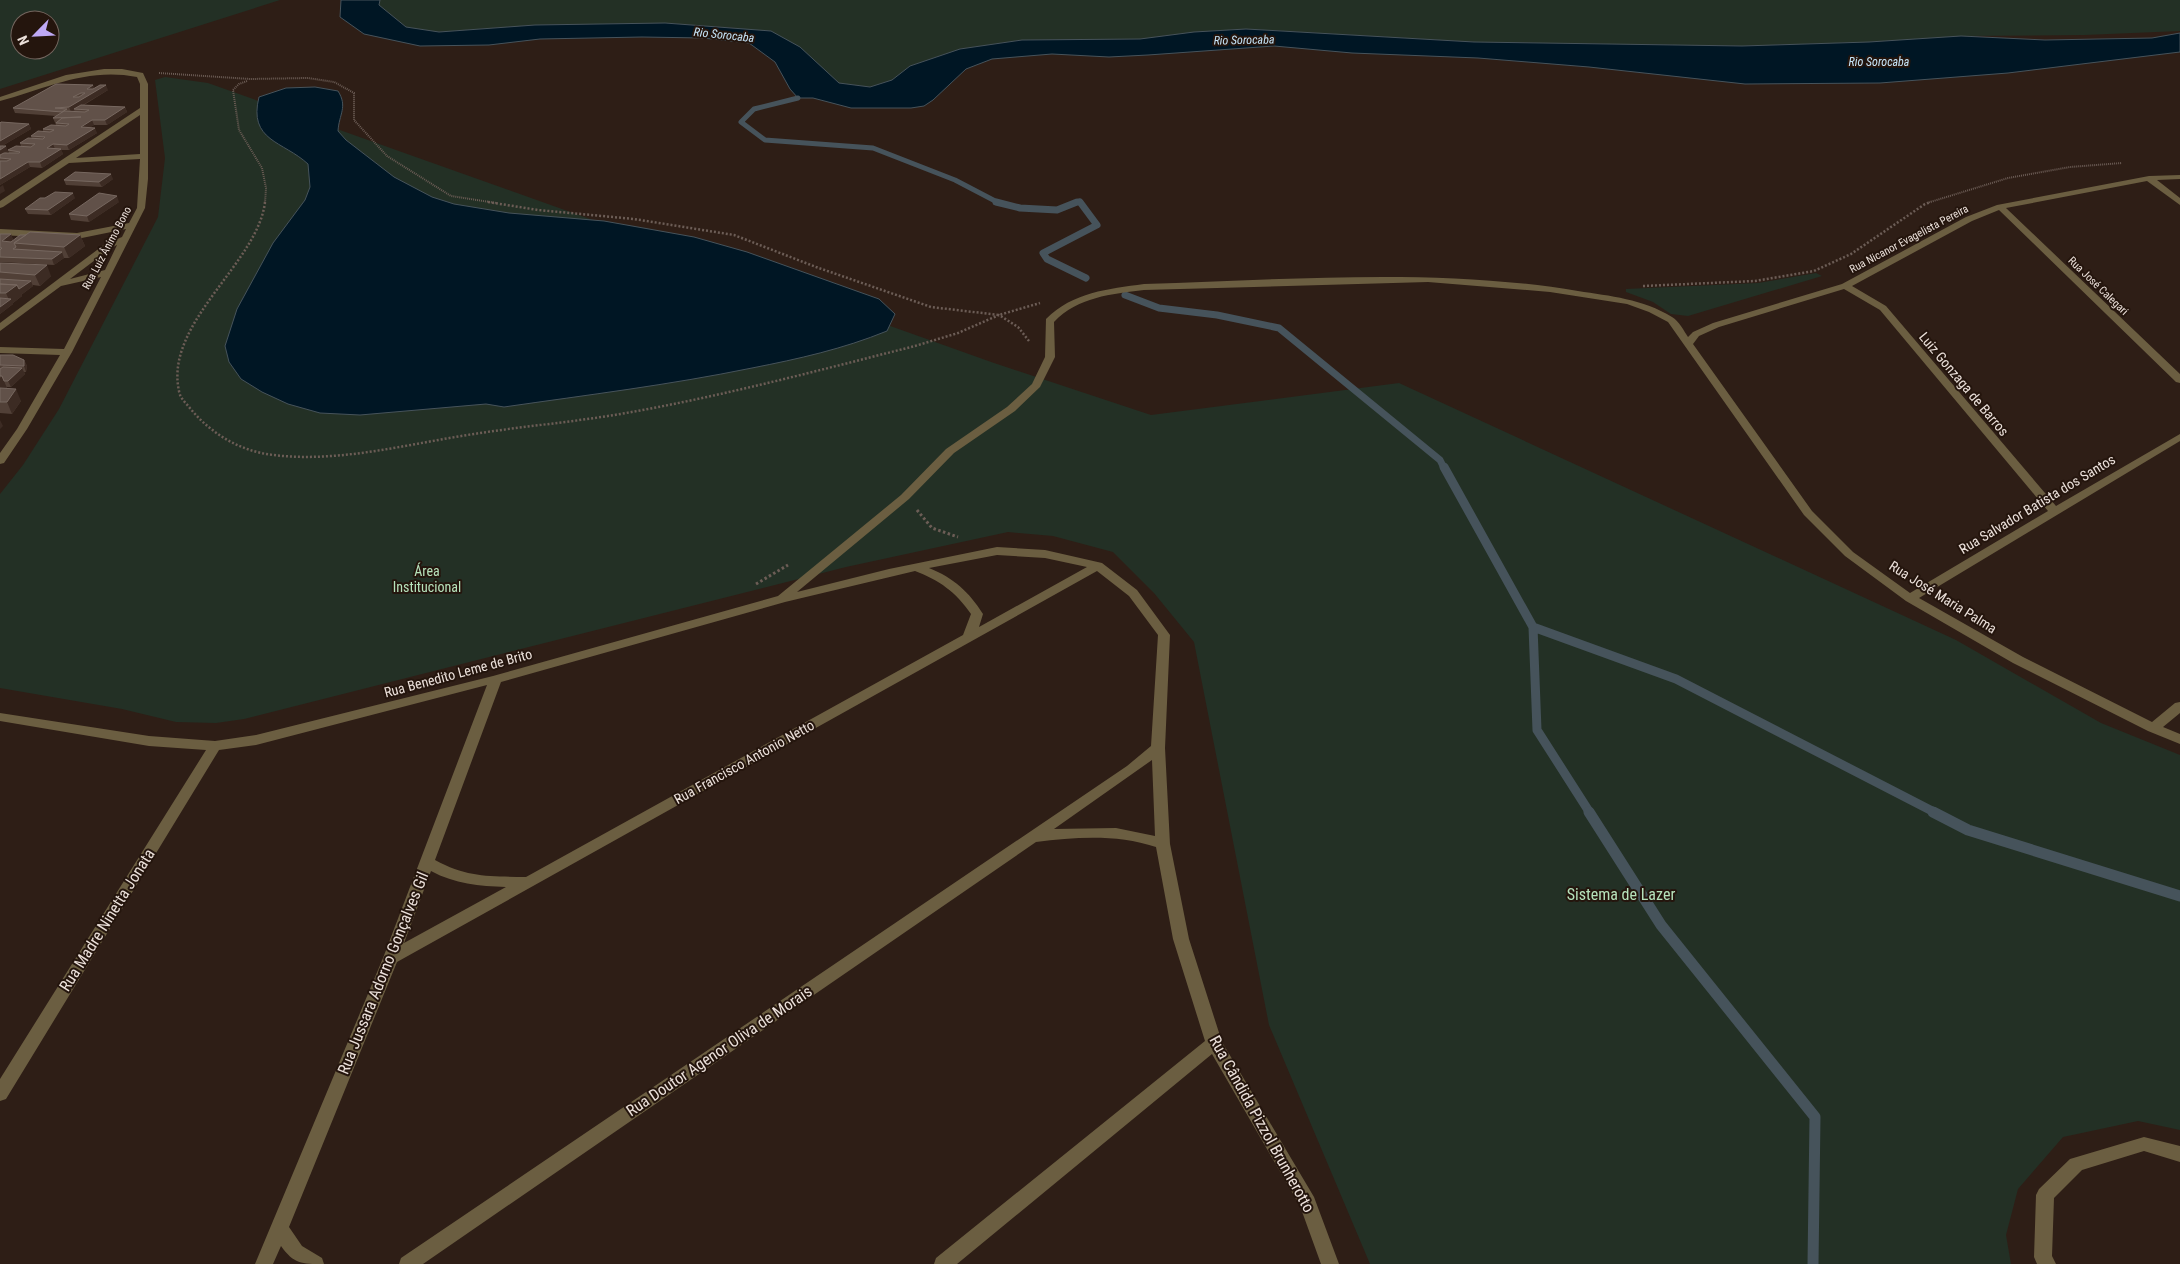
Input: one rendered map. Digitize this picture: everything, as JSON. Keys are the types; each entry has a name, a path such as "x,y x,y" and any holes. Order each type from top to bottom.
{"street":[{"name":"Rua Luiz Ânimo Bono","path":"0,461 22,429 67,352 133,225 141,208 144,156 136,130 143,110 144,84 140,75 127,71 88,73 19,93"},
{"path":"0,99 19,93"},
{"path":"0,104 19,93"},
{"path":"0,205 97,143 143,110"},
{"path":"97,143 136,130"},
{"path":"68,162 144,156"},
{"name":"Rua Nicanor Evagelista Pereira","path":"1687,345 1696,334 1716,325 1845,286 1969,219 2000,207 2149,178 2180,177"},
{"path":"2149,178 2180,202"},
{"name":"Rua José Calegari","path":"2000,207 2180,380"},
{"path":"0,232 77,236 133,225"},
{"path":"77,236 108,246"},
{"path":"0,328 108,246 125,239"},
{"path":"56,286 108,272"},
{"name":"Rua José Maria Palma","path":"905,496 950,451 1011,410 1036,385 1050,357 1049,321 1059,311 1075,302 1102,292 1144,287 1428,279 1550,289 1628,302 1652,310 1671,320 1808,513 1849,554 1910,598 2018,660 2153,728 2180,738"},
{"name":"Luiz Gonzaga de Barros","path":"1845,286 1883,308 2054,511"},
{"path":"0,350 67,352"},
{"name":"Rua Salvador Batista dos Santos","path":"1910,598 2180,437"},
{"path":"781,600 905,496"},
{"name":"Rua Benedito Leme de Brito","path":"0,717 149,741 215,746 256,740 496,679 781,600 998,551 1045,554 1098,566"},
{"name":"Rua Francisco Antonio Netto","path":"391,958 1098,566"},
{"name":"Rua Cândida Pizzol Brunherotto","path":"1098,566 1133,593 1164,635 1158,748 1162,844 1181,940 1214,1043 1308,1203 1330,1264"},
{"path":"917,568 943,577 965,595 976,614 969,637"},
{"name":"Rua Jussara Adorno Gonçalves Gil","path":"264,1264 391,958 496,679"},
{"path":"2153,728 2180,706"},
{"name":"Rua Madre Ninetta Jonata","path":"0,1094 215,746"},
{"name":"Rua Doutor Agenor Oliva de Morais","path":"408,1264 1132,768 1158,748"},
{"name":"Rua Doutor Agenor Oliva de Morais","path":"1030,838 1068,832 1111,832 1150,839 1162,844"},
{"path":"426,861 451,875 478,881 528,882"},
{"path":"944,1264 1214,1043"},
{"path":"2047,1264 2043,1257 2045,1195 2076,1164 2144,1144 2180,1154"},
{"path":"279,1228 295,1252 315,1264"}],"path":[{"path":"153,73 250,80 308,78 334,82 354,93 354,120 387,156 451,196 538,210 634,219 734,235 816,267 931,307 999,315"},
{"path":"250,80 239,84 234,90 234,101 237,125 242,136 255,152 264,171 266,193 260,224 187,337 175,373 180,395 203,425 234,445 270,455 330,455 374,452 446,438 625,413 906,348 969,330 999,315 1046,301"},
{"path":"1636,286 1755,281 1814,271 1851,254 1925,204 2008,178 2070,167 2127,163"},
{"path":"905,496 932,528 960,538"}],"green space":[{"path":"0,0 280,0 0,89"},
{"path":"380,0 2180,0 2180,31 2084,35 1961,36 1869,42 1742,46 1474,42 1246,29 1194,32 1140,39 1022,40 960,49 910,66 892,80 870,87 839,83 823,69 736,28 665,23 535,25 439,32 406,27 379,5"},
{"name":"Sistema de Lazer","path":"165,77 208,83 994,363 1151,415 1399,383 1956,640 2101,723 2180,755 2180,1130 2138,1121 2063,1137 2018,1189 2006,1235 2011,1264 1370,1264 1269,1025 1194,642 1154,593 1113,552 1053,536 1008,532 846,567 244,719 216,723 176,722 122,709 0,688 0,494 23,465 59,409 158,217 165,158 155,80"},
{"path":"1816,273 1822,276 1688,316 1671,314 1653,302 1626,292 1626,289 1758,283"}],"water":[{"name":"Rio Sorocaba","path":"341,0 380,0 379,5 406,27 439,32 535,25 665,23 771,31 800,47 839,83 870,87 892,80 910,66 960,49 1022,40 1140,39 1194,32 1246,29 1474,42 1742,46 1869,42 1961,36 2045,40 2152,38 2180,33 2180,52 2008,73 1880,83 1745,84 1589,67 1478,58 1352,53 1274,46 1109,57 1052,54 992,59 966,69 924,106 911,108 851,108 813,98 798,98 790,89 775,62 749,43 703,38 642,37 540,39 489,45 420,46 364,34 340,17"},
{"path":"315,87 338,91 343,106 338,131 346,140 394,177 432,197 454,204 509,213 604,221 694,237 747,252 879,299 895,314 887,331 837,348 803,357 690,380 504,407 486,404 360,415 320,413 288,404 262,392 241,379 229,362 225,346 237,309 273,243 305,200 310,187 308,164 270,138 258,123 259,97 286,88"}],"building":[{"path":"56,84 93,85 87,89 106,85 69,107 55,108 67,109 62,112 13,108","holes":["81,93 85,93 79,97 73,97"]},
{"path":"81,105 125,107 105,120 92,120 81,127 95,128 67,145 53,144 47,148 61,149 40,162 28,162 0,179 0,161 11,159 0,158 0,155 4,153 19,153 8,150 16,146 31,147 35,144 20,143 28,138 43,139 45,137 31,136 38,131 50,132 54,130 43,129 51,125 66,126 69,124 56,123 62,118 81,117 53,118 64,111 85,112 89,110 74,109"},
{"path":"1,122 29,124 0,141"},
{"path":"75,172 111,174 99,182 64,180"},
{"path":"55,192 73,193 48,210 25,209 40,198 45,198"},
{"path":"99,193 117,196 87,216 69,214"},
{"path":"30,232 80,235 64,247 14,243"},
{"path":"0,234 11,234 2,241 11,242 20,235 26,235 14,243 16,247 13,249 62,252 52,259 0,257 0,250 2,248 0,248"},
{"path":"0,263 47,265 35,275 0,272"},
{"path":"0,279 31,281 19,289 17,285 0,284"},
{"path":"0,284 17,285 6,293 0,293"},
{"path":"0,298 11,299 0,307"},
{"path":"0,355 13,355 24,360 24,366 0,365"},
{"path":"3,367 22,368 8,381 4,381 2,376 0,376 0,369"},
{"path":"0,388 16,389 7,402 0,402"}],"waterway":[{"path":"798,98 754,109 741,122 765,140 873,148 955,180 998,203"},
{"path":"998,203 1020,208 1057,210 1077,202"},
{"path":"1074,203 1080,202"},
{"path":"1080,202 1097,225 1043,253 1047,259 1086,278"},
{"path":"1125,295 1159,308 1217,315 1279,328 1440,460 1444,468"},
{"path":"1444,467 1533,627"},
{"path":"1533,627 1676,679 1936,813"},
{"path":"1533,627 1537,730 1590,813"},
{"path":"1589,812 1661,925 1815,1117 1813,1264"},
{"path":"1933,812 1968,830 2180,896"}],"park label":[{"name":"Área Institucional","path":"427,580"}]}
